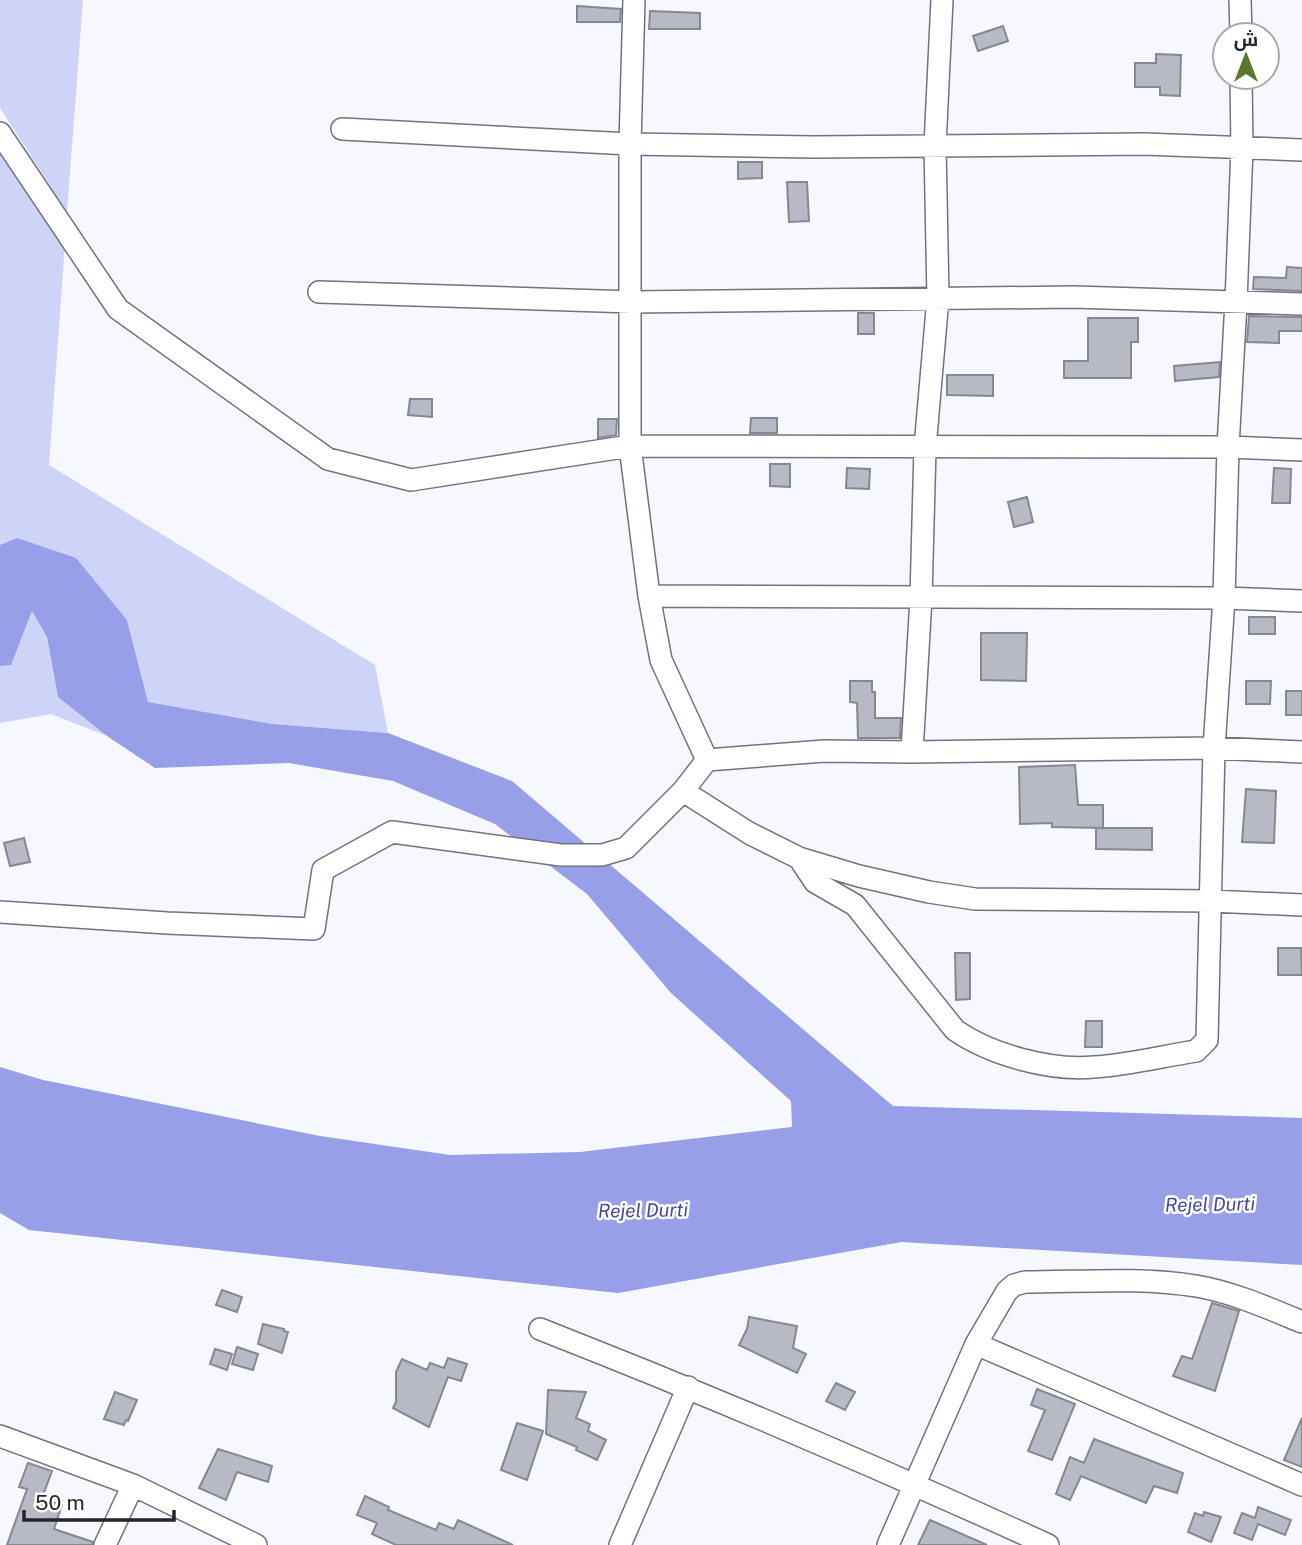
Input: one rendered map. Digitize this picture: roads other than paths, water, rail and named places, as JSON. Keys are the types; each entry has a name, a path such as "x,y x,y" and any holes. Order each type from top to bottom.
{"street":[{"path":"634,0 631,446 649,597 660,660 707,760"},
{"path":"912,752 921,598 925,448 938,299 936,146 942,0"},
{"path":"1240,0 1241,21"},
{"path":"799,858 815,883 855,905 955,1030 971,1041 1014,1057 1056,1065 1093,1068 1196,1051 1203,1047 1207,1040 1214,748 1224,598 1242,148 1241,91"},
{"path":"342,129 631,144 814,147 1144,144 1302,150"},
{"path":"0,133 118,309 328,459 411,480 631,446 1228,447 1302,450"},
{"path":"319,292 632,302 1073,298 1302,304"},
{"path":"649,597 1224,598 1302,601"},
{"path":"0,912 314,929 323,870 392,832 561,855 602,855 626,848 683,791 707,760 824,751 1214,748 1302,752"},
{"path":"683,791 749,833 799,858 859,877 929,892 975,899 1211,901 1302,905"},
{"path":"888,1545 976,1344 1007,1291 1014,1285 1025,1282 1170,1283 1198,1287 1249,1301 1302,1322"},
{"path":"540,1329 688,1387 916,1484 1048,1545"},
{"path":"976,1344 1302,1485"},
{"path":"624,1544 688,1387"},
{"path":"0,1436 133,1485 256,1545"},
{"path":"105,1545 133,1485"}],"water":[{"name":"Rejel Durti","path":"17,538 76,558 127,620 148,702 273,724 388,733 512,781 893,1106 1302,1118 1302,1265 901,1242 618,1293 29,1230 0,1213 0,1067 43,1080 320,1136 450,1155 580,1152 792,1127 791,1101 671,993 587,894 495,824 393,781 289,763 155,768 107,736 58,697 47,637 32,611 11,665 0,666 0,545"}]}
